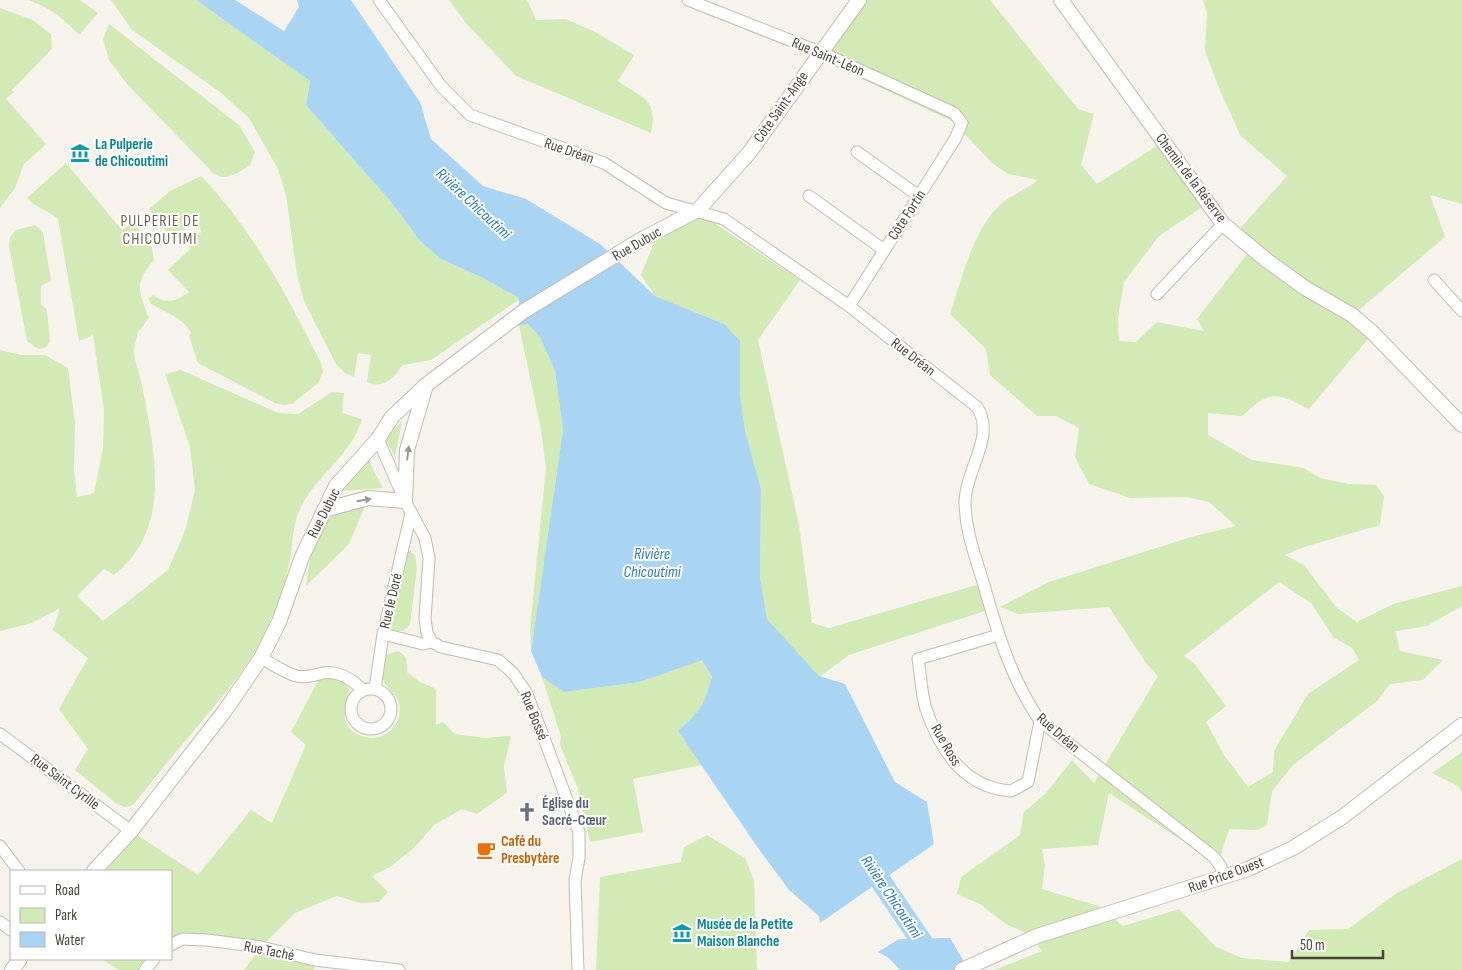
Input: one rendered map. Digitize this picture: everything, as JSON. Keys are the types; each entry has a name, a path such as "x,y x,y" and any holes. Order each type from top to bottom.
{"street":[{"name":"Rue Dréan","path":"379,0 441,86 470,115 604,163 666,203 698,210 724,219 849,306 977,407 983,416 984,429 965,498 966,526 1004,650 1023,696 1040,721 1214,857 1221,866 1224,877"},
{"name":"Rue Saint-Léon","path":"688,0 820,52 954,113 962,123"},
{"name":"Côte Saint-Ange","path":"698,210 749,153 859,0"},
{"name":"Chemin de la Réserve","path":"1061,0 1224,224 1265,260 1305,288 1352,315 1373,333 1462,425"},
{"name":"Côte Fortin","path":"849,306 920,196 955,139 962,123"},
{"path":"857,152 920,196"},
{"path":"809,196 884,250"},
{"name":"Rue Dubuc","path":"95,870 130,831 224,712 261,658 279,622 302,557 336,486 378,439 392,417 426,385 524,311 642,240 698,210"},
{"path":"1157,294 1224,224"},
{"path":"1434,280 1462,311"},
{"path":"408,507 407,450 426,385"},
{"path":"378,439 408,507 425,538 429,558 425,619 427,633 432,642"},
{"path":"324,510 368,498 408,507"},
{"name":"Rue le Doré","path":"261,658 296,676 306,677 321,673 338,673 369,690 383,634 408,507"},
{"name":"Rue Bossé","path":"383,634 423,644 432,642 441,647 498,660 513,672 526,692 579,832 579,858 575,880 578,970"},
{"name":"Rue Ross","path":"992,637 918,660 926,707 938,738 961,771 983,786 1011,791 1028,782 1040,721"},
{"name":"Rue Price Ouest","path":"962,970 1037,936 1248,869 1293,848 1342,818 1462,725"},
{"name":"Rue Saint Cyrille","path":"0,734 130,831"},
{"path":"0,846 17,870"},
{"name":"Rue Taché","path":"172,945 182,939 207,940 261,948 315,965 399,970"},
{"path":"145,970 153,960"}],"green space":[{"path":"29,0 80,0 98,13 79,35 56,14"},
{"path":"111,0 196,0 310,81 306,105 391,202 420,241 441,259 481,277 520,299 431,360 403,365 388,381 379,384 367,382 371,355 358,353 354,377 345,373 336,364 304,301 297,275 286,195 278,169 249,118 220,92 132,30"},
{"path":"449,0 527,0 536,20 566,19 597,33 634,55 618,81 641,96 650,106 653,121 651,133 516,76 466,23"},
{"path":"863,0 990,0 1078,109 1094,114 1081,165 1097,184 1163,142 1210,202 1159,236 1124,282 1118,318 1119,341 1136,342 1157,322 1204,331 1197,319 1251,249 1236,233 1287,176 1240,135 1205,50 1207,14 1203,0 1462,0 1462,204 1430,195 1445,237 1353,315 1373,333 1309,409 1288,399 1274,396 1260,401 1242,416 1208,413 1208,435 1252,460 1304,468 1320,478 1348,484 1376,485 1384,496 1380,525 1304,547 1285,555 1304,565 1337,608 1357,622 1393,604 1462,586 1462,606 1427,626 1395,631 1400,651 1443,660 1423,680 1390,684 1377,701 1293,765 1272,791 1267,825 1258,830 1229,829 1218,864 1109,793 1098,845 1042,849 1045,866 1042,889 1098,906 1123,926 1179,909 1215,946 1241,958 1289,962 1309,930 1348,929 1397,893 1462,859 1462,970 994,970 1042,951 1030,935 1006,924 980,904 957,894 961,877 1020,835 1024,812 1046,793 1072,760 1094,783 1158,676 1146,663 1109,607 1018,614 1000,607 1049,582 1191,537 1236,526 1209,502 1186,497 1130,498 1089,484 1075,457 1079,428 1056,416 1037,416 990,375 986,349 950,314 963,272 982,228 1003,202 1038,180 1008,174 992,163 952,121 821,60","holes":["1279,582 1312,604 1333,637 1352,648 1359,660 1308,694 1274,751 1273,772 1248,787 1224,755 1206,722 1226,706 1194,663 1184,656"]},
{"path":"0,8 33,20 51,34 52,49 12,90 14,92 6,99 46,144 24,164 15,188 0,208"},
{"path":"109,24 239,125 255,152 250,165 228,177 214,174 127,84 109,60 103,39"},
{"path":"66,163 122,230 134,222 152,248 154,260 141,281 140,293 149,318 138,332 134,348 147,410 154,461 155,486 152,511 145,534 133,556 114,575 104,569 77,596 103,621 168,570 185,531 195,491 190,447 165,374 181,370 278,413 298,414 332,392 344,393 342,413 362,419 350,444 315,486 300,509 282,591 268,626 251,657 220,699 133,805 125,807 117,804 75,770 88,749 59,709 88,658 53,630 60,608 32,623 0,631 0,350 21,355 45,355 68,368 75,422 74,469 77,497 94,493 103,448 104,410 93,335 79,341 58,219 33,204 27,198"},
{"path":"201,176 237,219 269,266 322,365 323,373 318,383 292,404 275,403 198,363 189,336 191,333 183,322 150,303 149,298 153,295 163,300 171,301 189,292 168,270 190,249 188,243 201,232 198,224 169,235 149,209 170,191"},
{"path":"705,217 800,280 758,340 799,525 812,623 829,628 980,584 988,610 849,655 819,677 767,619 760,578 761,489 745,431 740,394 724,324 655,296 641,275 655,240 686,222"},
{"path":"35,225 43,232 51,281 41,286 41,304 47,310 50,342 45,348 38,349 27,341 9,246 10,237 16,230"},
{"path":"528,324 540,337 555,371 563,430 531,651 530,630 546,467 541,430 519,325"},
{"path":"402,421 395,456 384,438"},
{"path":"368,459 383,488 343,491"},
{"path":"365,506 349,544 306,586 311,555 323,526 338,513"},
{"path":"404,551 410,551 415,555 417,568 410,625 403,631 392,630 390,627"},
{"path":"397,651 401,653 407,662 407,672 420,682 436,689 436,725 443,722 455,734 485,738 511,736 504,766 507,793 477,814 462,809 434,825 414,848 390,867 372,876 388,892 379,902 360,903 337,896 295,913 261,947 315,960 314,970 244,970 260,948 207,940 172,945 172,870 95,870 131,831 198,875 251,810 272,823 306,745 291,732 320,677 348,679 345,720 348,727 354,733 365,737 379,737 386,734 396,724 399,718 399,703 384,682 382,674 386,655"},
{"path":"702,659 712,677 709,687 700,707 678,731 702,765 633,779 643,832 590,842 578,789 560,745 561,737 542,677 564,692 640,682"},
{"path":"1462,752 1462,792 1458,786 1432,773"},
{"path":"707,835 745,858 754,880 757,970 596,970 600,877 681,862 684,847"},
{"path":"104,960 153,960 145,970 119,970"}],"water":[{"name":"Rivière Chicoutimi","path":"196,0 235,0 284,31 299,7 297,0 351,0 420,102 431,139 483,186 526,199 600,244 655,296 724,324 740,341 740,394 745,431 761,489 760,578 767,619 819,676 845,684 895,782 927,802 934,844 820,923 819,916 789,890 678,731 696,713 707,695 712,677 702,660 640,682 564,692 542,677 531,651 563,430 555,371 540,337 528,324 519,325 519,298 481,277 441,259 420,241 391,202 306,105 310,81"},
{"name":"Rivière Chicoutimi","path":"950,938 969,970 900,970 889,958 878,952 899,939"}],"waterway":[{"name":"Rivière Chicoutimi","path":"865,858 941,970"}],"place":[{"name":"La Pulperie de Chicoutimi","path":"80,153"},
{"name":"Église du Sacré-Cœur","path":"527,812"},
{"name":"Café du Presbytère","path":"486,850"},
{"name":"Musée de la Petite Maison Blanche","path":"682,933"}],"district":[{"name":"PULPERIE DE CHICOUTIMI","path":"160,230"}]}
